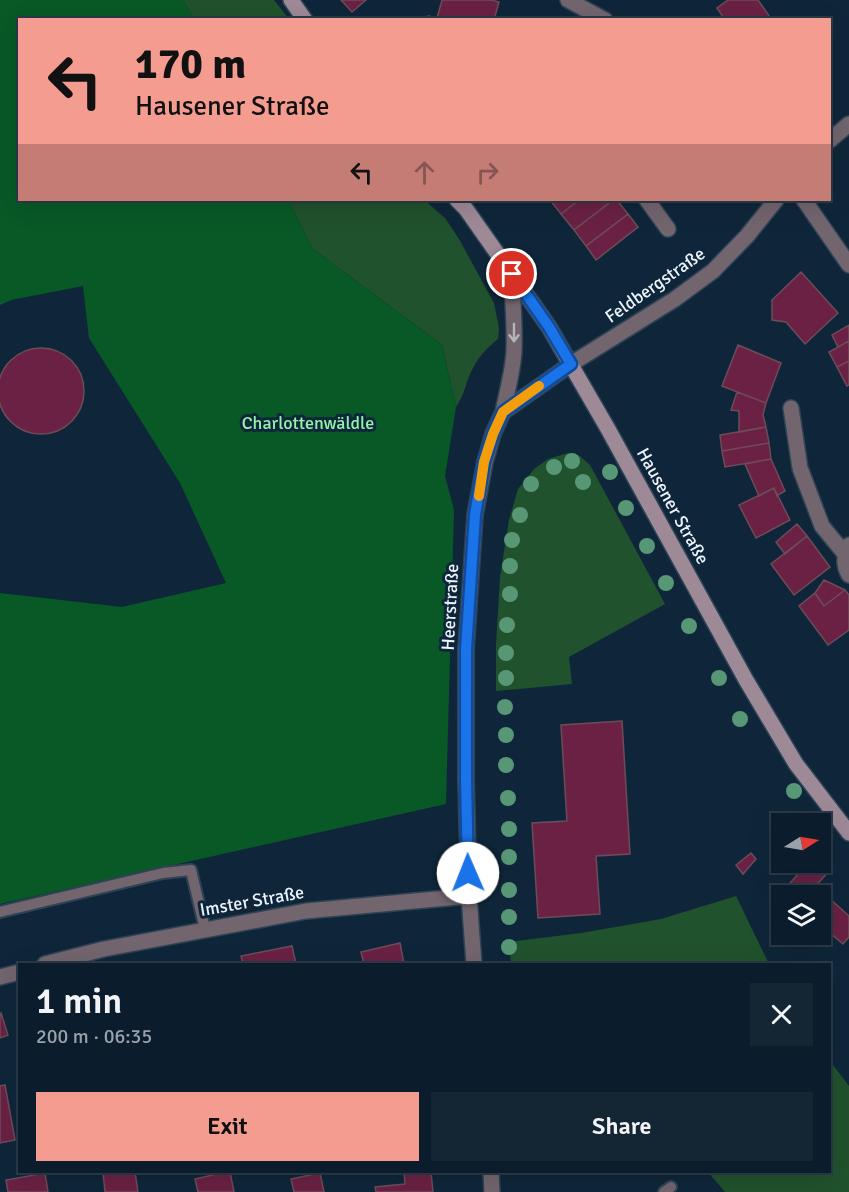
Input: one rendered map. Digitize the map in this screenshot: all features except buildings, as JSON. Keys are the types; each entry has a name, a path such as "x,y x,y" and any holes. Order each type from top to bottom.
{"main road":[{"path":"291,0 304,18"},
{"name":"Hausener Straße","path":"458,201 466,209 549,327 609,429 746,680 796,764 849,833"}],"street":[{"path":"568,0 601,18"},
{"path":"831,139 849,123"},
{"path":"648,201 668,229"},
{"name":"Feldbergstraße","path":"571,364 675,300 713,271 747,236 775,201"},
{"path":"805,201 849,265"},
{"name":"Heerstraße","path":"474,963 469,896 466,779 466,649 475,515 484,462 503,412 512,369 514,312 512,274"},
{"path":"503,412 571,364"},
{"path":"790,408 800,468 822,526 847,550 845,562 849,575"},
{"name":"Imster Straße","path":"49,963 104,949 306,911 469,896"},
{"path":"0,977 18,972"},
{"path":"491,1173 492,1192"}],"lane":[{"path":"0,912 163,873 191,870 205,929"}],"green space":[{"name":"Charlottenwäldle","path":"0,0 183,0 193,18 18,18 18,201 289,201 313,249 442,345 456,407 445,476 454,510 446,804 0,904 0,593 122,607 226,583 180,483 89,338 83,286 11,300 0,305"},
{"path":"183,0 274,0 288,18 193,18"},
{"path":"289,201 425,201 445,218 494,303 499,328 498,339 475,364 456,407 442,345 313,249"},
{"path":"568,453 580,456 590,465 665,604 569,657 572,684 496,691 500,577 509,520 518,489 534,469 548,459"},
{"path":"736,896 769,963 511,963 509,942 581,933 661,919"},
{"path":"831,1062 849,1086 849,1192 725,1192 709,1173 831,1173"}],"slow traffic":[{"path":"479,496 484,462 503,412 539,386"}],"route":[{"path":"468,873 466,649 475,515 484,462 503,412 571,364 549,327 512,274"}]}
